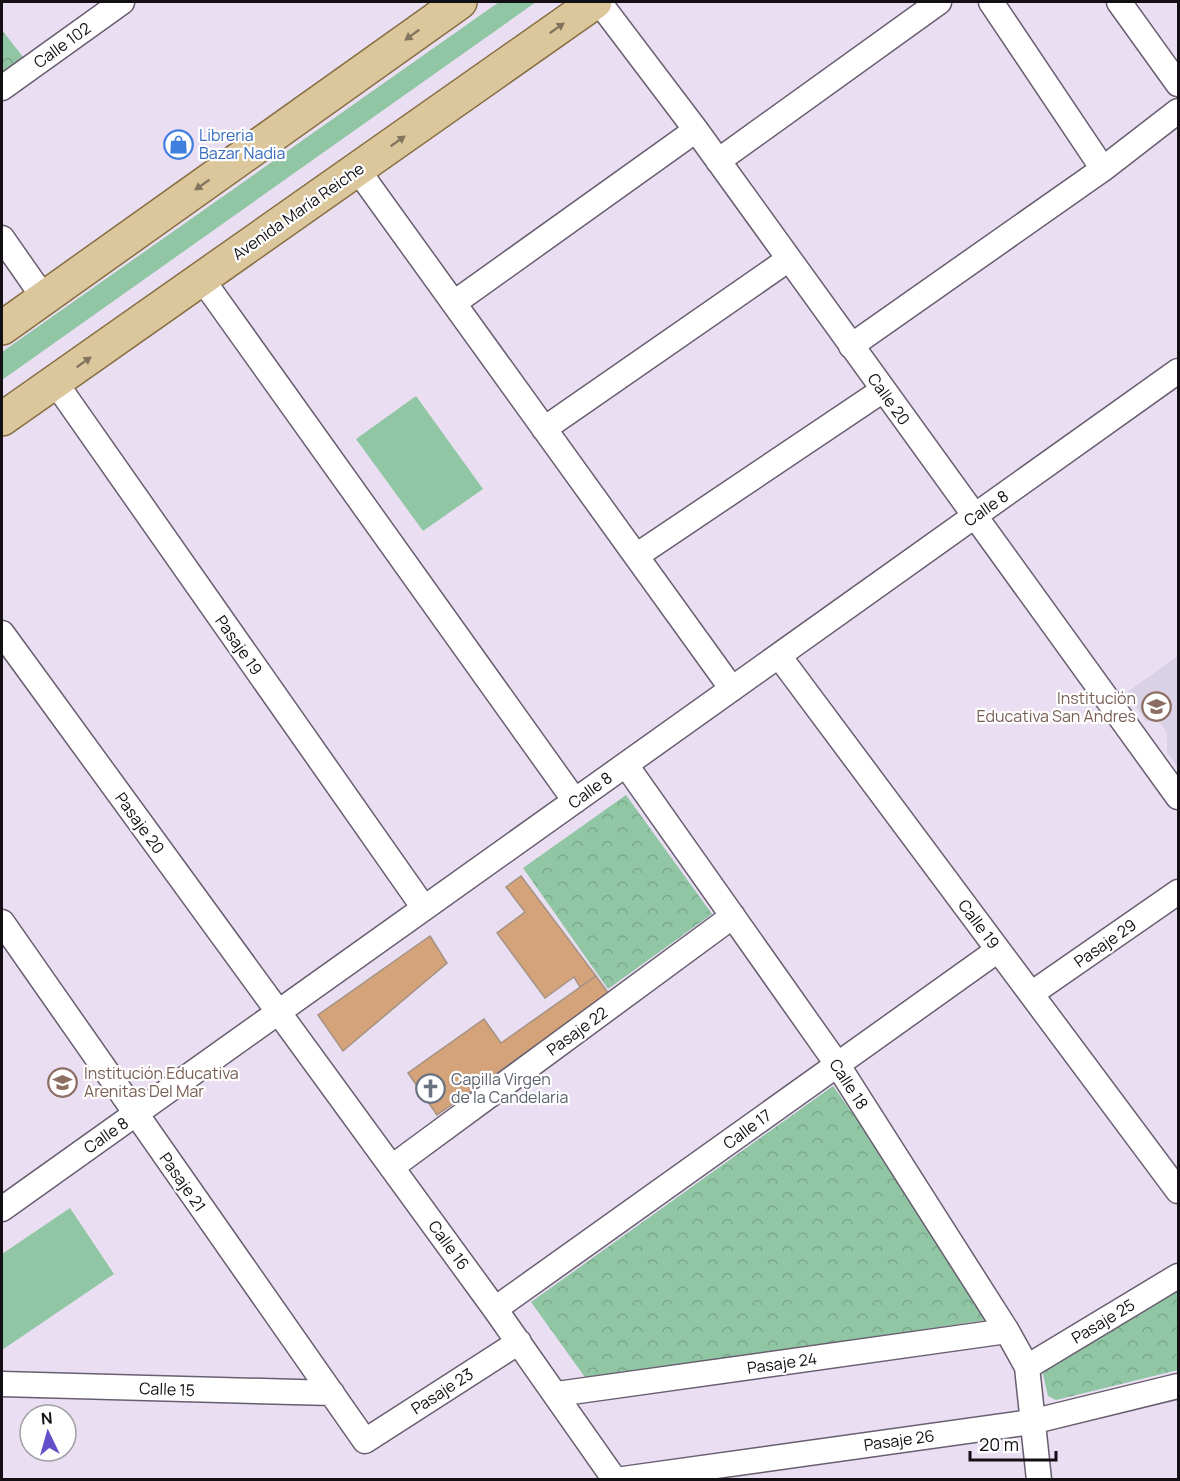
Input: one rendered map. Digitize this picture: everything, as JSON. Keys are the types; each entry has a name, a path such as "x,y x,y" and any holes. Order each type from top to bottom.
{"main road":[{"path":"2,328 460,2"},
{"name":"Avenida María Reiche","path":"2,419 597,2"}],"street":[{"name":"Calle 102","path":"2,88 122,2"},
{"name":"Calle 20","path":"597,2 696,130 974,517 1179,797"},
{"path":"718,161 939,2"},
{"path":"991,2 1104,169"},
{"path":"1119,2 1179,84"},
{"path":"851,346 1104,169 1179,111"},
{"path":"454,303 696,130"},
{"path":"357,169 732,689"},
{"path":"2,238 44,298"},
{"path":"544,429 789,259"},
{"path":"202,279 575,801"},
{"name":"Calle 8","path":"2,1209 1179,371"},
{"name":"Pasaje 19","path":"54,382 424,908"},
{"path":"636,556 883,390"},
{"name":"Pasaje 20","path":"2,633 279,1012"},
{"name":"Calle 19","path":"779,656 1179,1191"},
{"name":"Calle 18","path":"626,765 837,1064 1007,1331 1027,1367 1031,1422 1039,1479"},
{"name":"Pasaje 29","path":"1031,994 1179,892"},
{"name":"Pasaje 22","path":"392,1167 733,916"},
{"name":"Pasaje 21","path":"5,933 136,1114 365,1441"},
{"name":"Calle 17","path":"495,1309 998,950"},
{"name":"Calle 16","path":"279,1012 557,1394 616,1479"},
{"name":"Pasaje 25","path":"1027,1367 1179,1276"},
{"name":"Pasaje 24","path":"557,1394 1007,1331"},
{"name":"Pasaje 23","path":"365,1441 519,1342"},
{"name":"Calle 15","path":"2,1384 332,1393"},
{"name":"Pasaje 26","path":"616,1479 1031,1422 1179,1386"}],"shaded area":[{"name":"Institución Educativa San Andres","path":"1178,656 1178,768 1167,752 1167,733 1158,720 1146,721 1126,693"}],"green space":[{"path":"499,2 536,2 2,380 2,352"},
{"path":"2,30 23,57 2,72"},
{"path":"416,396 483,489 423,531 356,439"},
{"path":"626,795 712,914 608,989 523,868"},
{"path":"833,1086 1000,1318 587,1380 531,1302"},
{"path":"70,1208 114,1274 2,1350 2,1254"},
{"path":"1178,1288 1178,1370 1056,1400 1048,1396 1042,1370"}],"building":[{"path":"521,876 596,976 580,987 574,977 545,998 497,933 525,912 506,887"},
{"path":"430,936 447,963 343,1051 318,1015"},
{"path":"596,976 609,994 437,1115 408,1073 484,1019 501,1043"}],"place":[{"name":"Libreria Bazar Nadia","path":"178,144"},
{"name":"Institución Educativa San Andres","path":"1157,707"},
{"name":"Institución Educativa Arenitas Del Mar","path":"63,1082"},
{"name":"Capilla Virgen de la Candelaria","path":"430,1088"}]}
